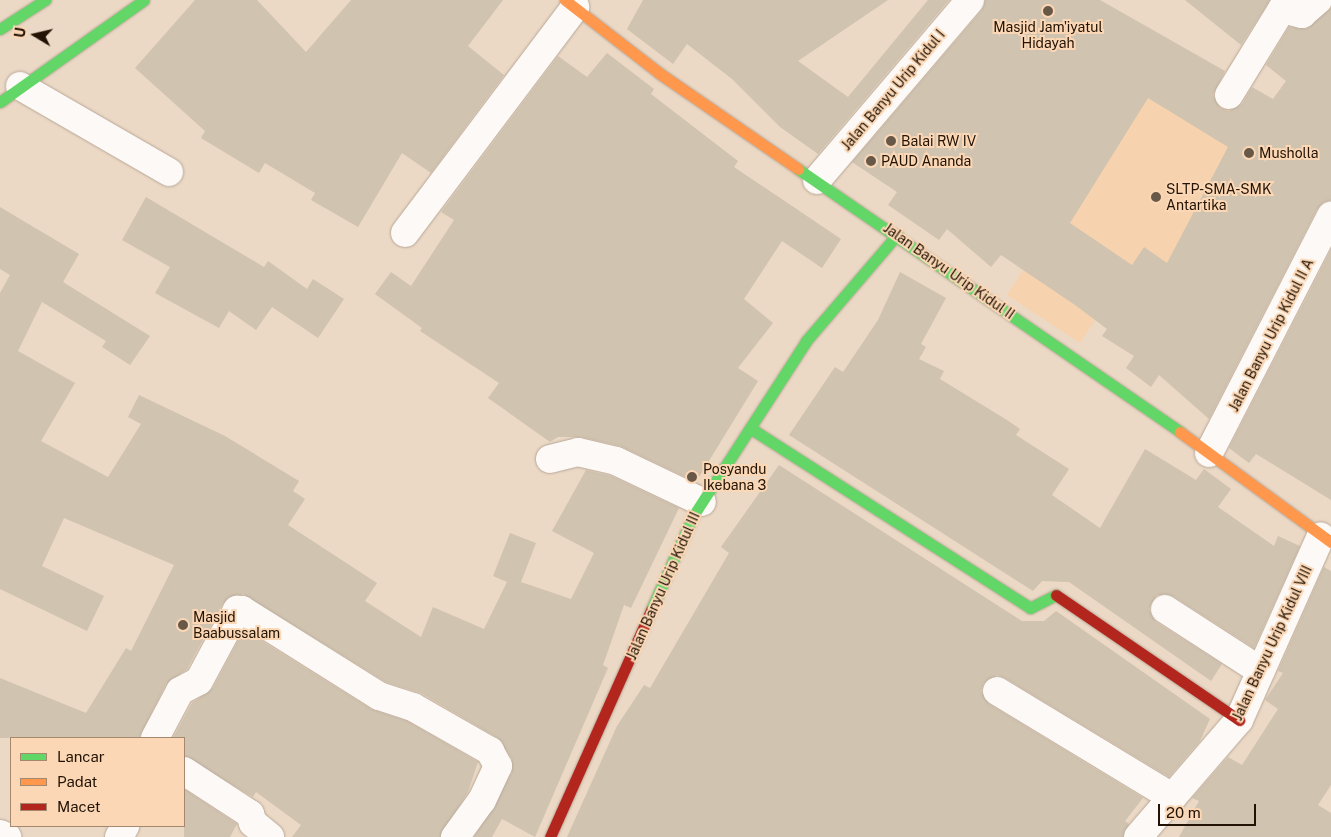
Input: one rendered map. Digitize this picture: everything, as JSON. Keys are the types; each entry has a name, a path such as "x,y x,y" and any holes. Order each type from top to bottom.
{"street":[{"path":"0,29 44,0"},
{"path":"144,0 10,94 169,172"},
{"name":"Jalan Banyu Urip Kidul I","path":"817,180 970,0"},
{"path":"1229,95 1282,9 1302,14 1318,0"},
{"path":"405,233 570,4"},
{"name":"Jalan Banyu Urip Kidul II","path":"570,4 659,73 897,235 1209,453 1326,539"},
{"name":"Jalan Banyu Urip Kidul II A","path":"1209,453 1331,216"},
{"name":"Jalan Banyu Urip Kidul III","path":"550,837 702,502 806,341 897,235"},
{"path":"750,428 1030,608 1041,606 1049,595 1060,595 1239,720"},
{"path":"550,459 578,452 616,462 702,502"},
{"name":"Jalan Banyu Urip Kidul VIII","path":"1138,837 1239,720 1326,539"},
{"path":"1165,609 1261,671"},
{"path":"156,737 180,691 199,681 237,610 242,610 380,696 420,710 490,751 498,766 482,800 455,837"},
{"path":"997,691 1172,797"},
{"path":"185,772 250,814 256,832"},
{"path":"0,834 7,837"}],"shaded area":[{"name":"SLTP-SMA-SMK Antartika","path":"1138,40 1297,144 1188,312 1126,272 1080,343 1007,295 1064,207"}],"building":[{"path":"195,0 257,0 306,52 351,0 503,0 468,46 504,75 431,173 402,153 358,227 311,200 315,193 265,163 259,173 201,138 205,131 135,68"},
{"path":"643,0 888,0 798,61 848,97 928,0 949,0 818,154 780,127 732,79 687,44 673,64 627,29"},
{"path":"985,0 1100,0 1225,71 1213,95 1220,108 1229,111 1242,104 1252,87 1273,99 1286,81 1266,65 1289,27 1306,29 1331,8 1331,200 1317,209 1209,419 1159,375 1151,387 1126,368 1134,356 1102,336 1107,329 1075,305 1001,255 991,267 947,229 939,240 888,205 897,192 852,162 982,10","holes":["1148,98 1228,147 1167,263 1144,247 1132,265 1070,223"]},
{"path":"1185,0 1270,0 1241,45"},
{"path":"607,53 654,89 651,94 738,161 734,167 841,239 822,268 782,241 744,299 773,323 738,368 758,381 696,482 620,446 581,437 558,437 550,442 488,398 499,383 420,331 422,328 375,294 391,272 411,286 454,220 441,212 558,56 587,77"},
{"path":"146,197 264,267 268,261 307,289 313,279 344,299 318,338 272,307 256,330 229,311 219,328 155,293 170,267 122,240"},
{"path":"0,207 79,254 63,282 150,336 130,365 102,347 106,341 42,302 18,351 75,383 41,441 108,477 141,424 128,417 139,395 225,436 299,481 293,491 305,499 288,525 377,583 365,601 421,637 433,607 484,629 507,582 493,576 510,533 536,543 521,582 571,599 594,553 552,531 586,470 611,476 679,508 631,608 624,605 603,665 608,668 535,837 502,819 492,837 474,837 512,772 512,759 498,738 421,693 386,682 243,594 223,603 187,669 166,684 140,737 0,738 0,678 86,713 126,648 131,651 174,565 64,518 42,566 104,596 87,631 0,589 0,293 10,275 0,269"},
{"path":"1331,250 1331,500 1256,454 1249,463 1229,448"},
{"path":"900,272 946,298 921,344 926,347 919,359 944,371 940,379 1020,429 1016,435 1069,469 1052,495 1100,528 1145,449 1196,480 1204,469 1231,489 1218,507 1274,546 1278,536 1300,546 1254,648 1173,596 1157,595 1149,609 1156,622 1222,664 1211,681 1069,582 1042,581 1033,591 789,435 835,367 843,372 878,320"},
{"path":"779,465 1022,621 1044,621 1056,611 1210,719 1200,741 1169,777 1005,678 997,675 984,683 981,691 989,704 1143,798 1125,821 1129,824 1123,837 567,837 617,726 644,685 650,688 729,553 721,547"},
{"path":"1324,567 1331,571 1331,785 1318,805 1331,813 1331,837 1179,837 1199,801 1192,798 1228,757 1242,765 1278,709 1265,700 1283,673 1278,671"},
{"path":"244,630 371,709 407,721 478,762 468,792 440,837 292,837 301,825 256,792 253,797 185,757 185,737 174,737 192,703 213,688"},
{"path":"185,790 237,824 230,837 184,837"}],"traffic: fast":[{"path":"0,29 45,0"},
{"path":"0,102 144,0"},
{"path":"798,169 1180,432"},
{"path":"651,610 693,516 806,341 897,235"},
{"path":"750,428 1030,608 1056,595"}],"traffic: slow":[{"path":"565,0 659,73 798,169"},
{"path":"1180,432 1331,542"}],"traffic: jam":[{"path":"1056,595 1239,720"},
{"path":"550,837 651,610"}],"place":[{"name":"Masjid Jam'iyatul Hidayah","path":"1048,11"},
{"name":"Balai RW IV","path":"891,141"},
{"name":"Musholla","path":"1249,153"},
{"name":"PAUD Ananda","path":"871,161"},
{"name":"SLTP-SMA-SMK Antartika","path":"1156,197"},
{"name":"Posyandu Ikebana 3","path":"692,477"},
{"name":"Masjid Baabussalam","path":"183,625"}]}
